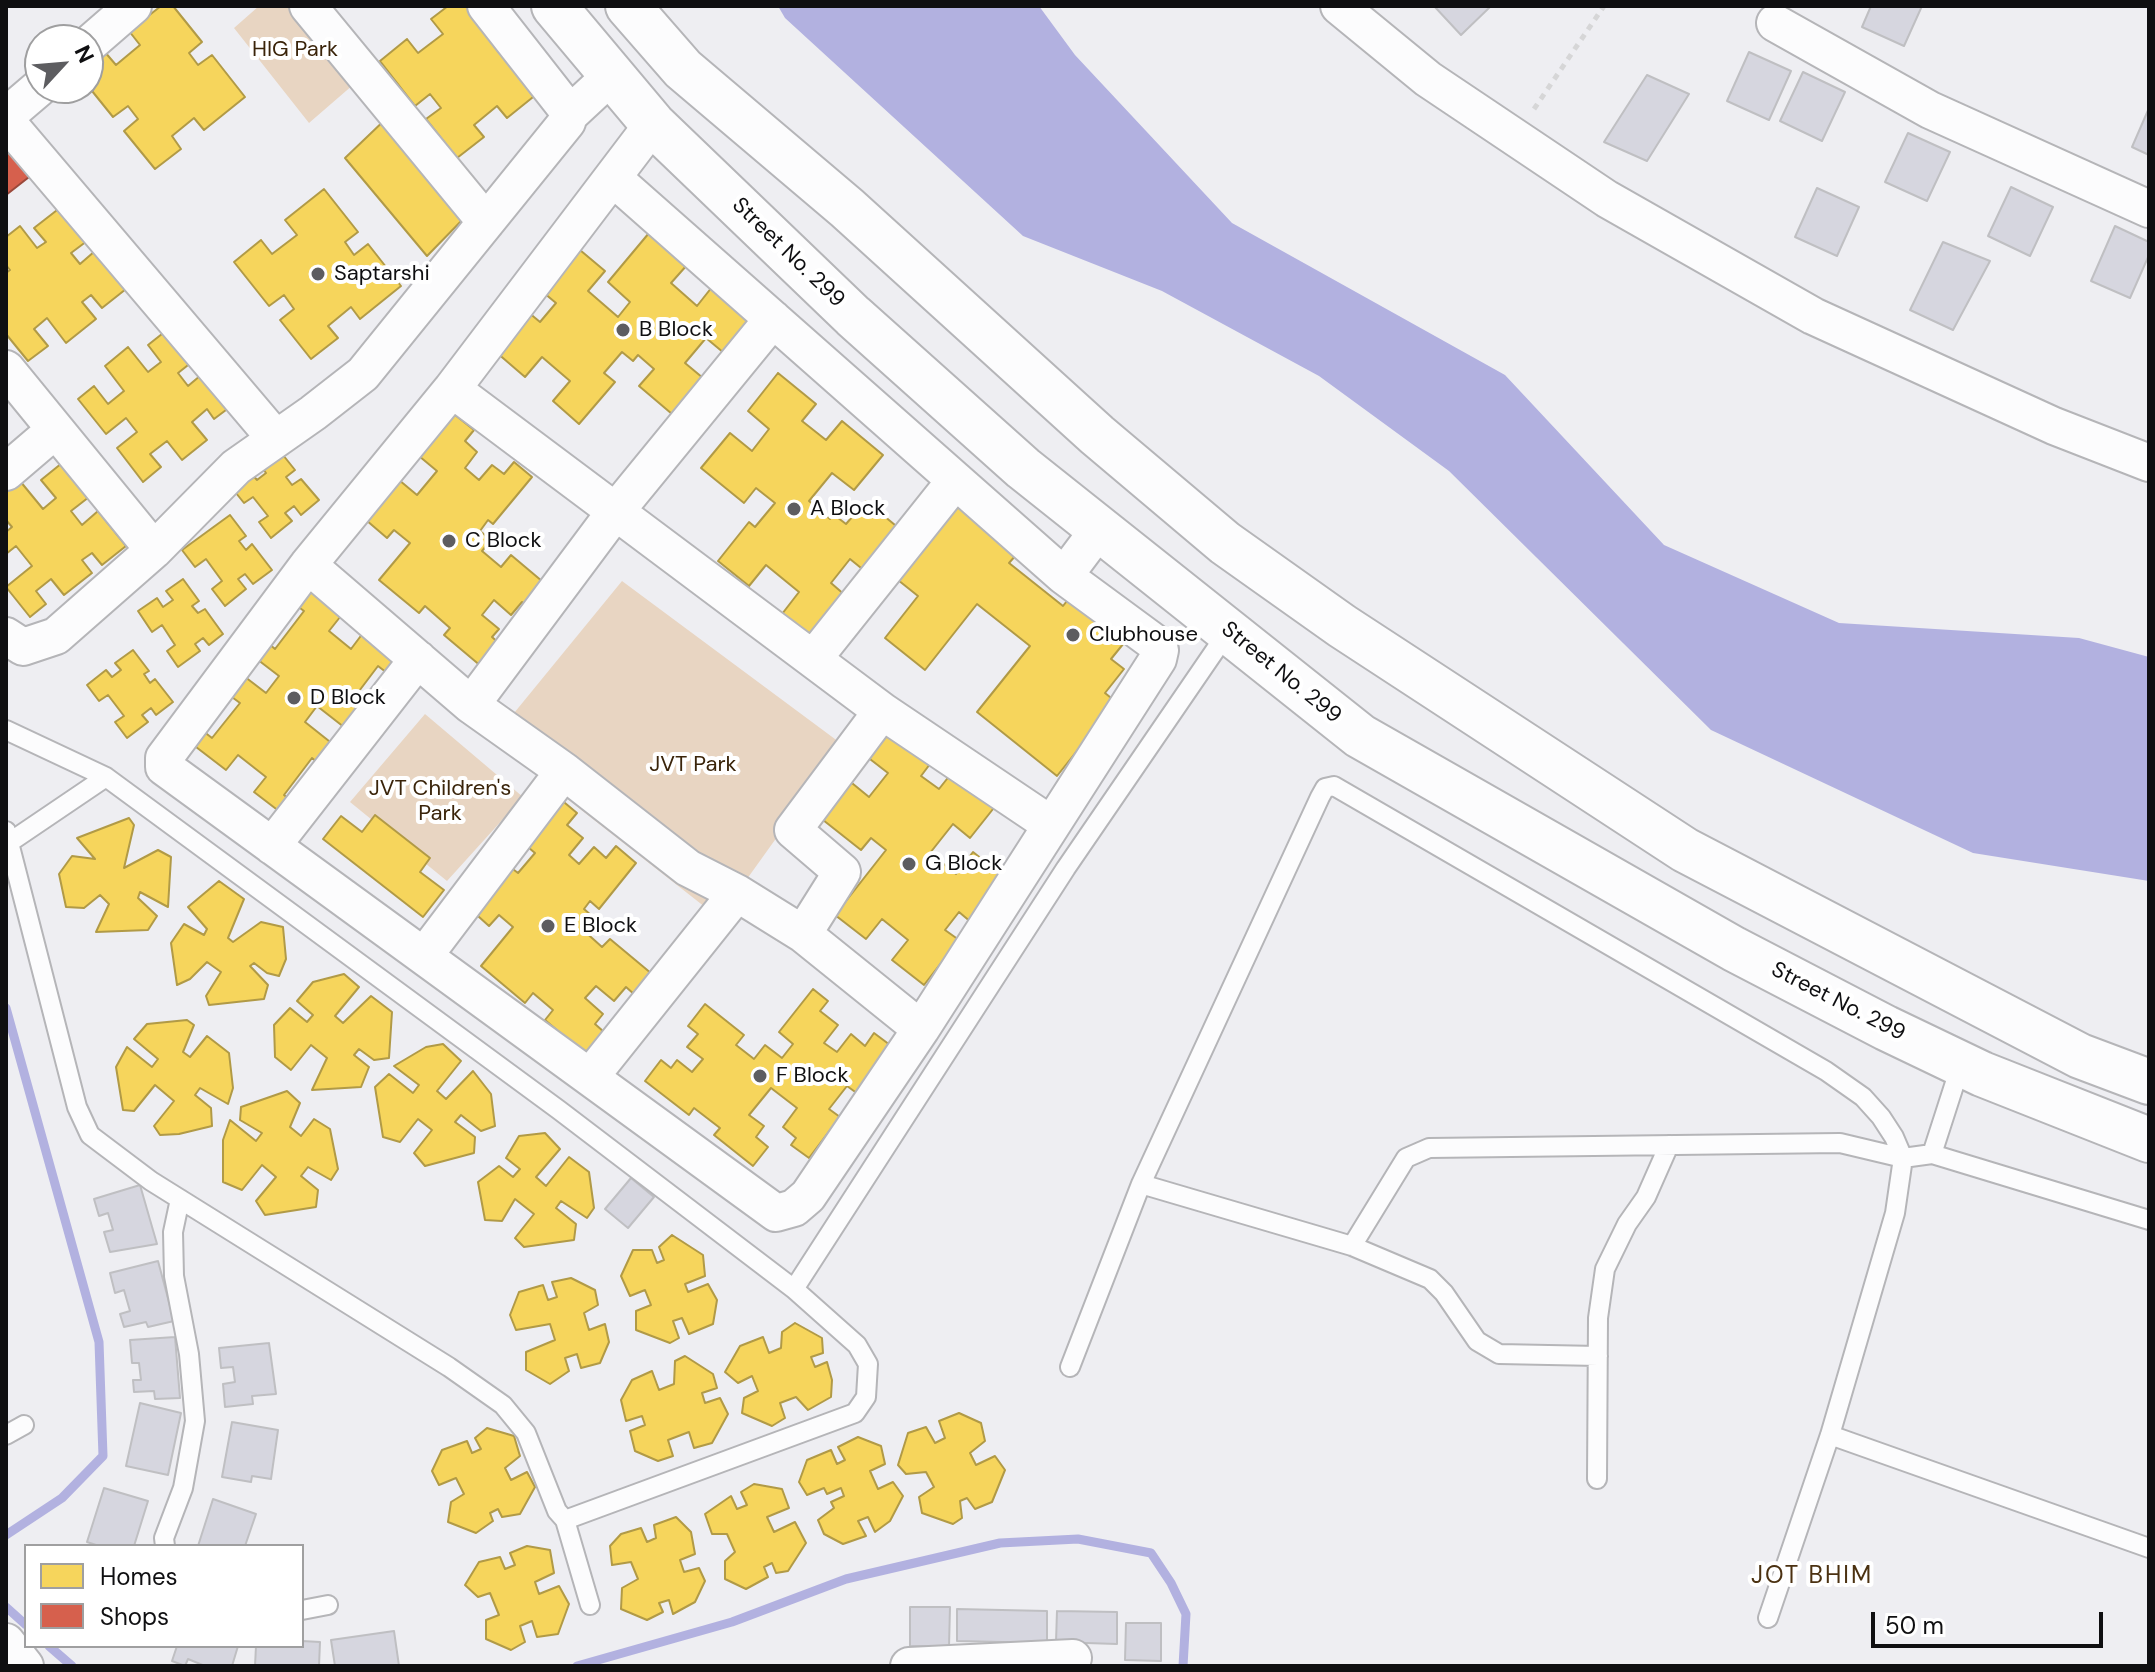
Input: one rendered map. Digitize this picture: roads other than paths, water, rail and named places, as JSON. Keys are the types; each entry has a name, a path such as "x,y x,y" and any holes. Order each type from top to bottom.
{"street":[{"path":"104,31 133,6"},
{"path":"308,6 486,222"},
{"path":"486,6 569,115"},
{"name":"Street No. 299","path":"554,6 653,124 853,316 1023,468 1360,736 1734,949 1886,1028 1961,1064 2149,1140"},
{"path":"628,6 683,69 847,208 1097,435 1225,543 1342,626 1685,850 2080,1056 2149,1082"},
{"path":"1339,6 1428,79 1607,199 1813,316 2054,426 2149,463"},
{"path":"1775,23 1930,110 2149,209"},
{"path":"6,636 23,647 56,636 154,550 236,467 363,374 567,122 569,115 612,75"},
{"path":"24,102 6,119 276,439"},
{"path":"613,178 1064,576 1155,643 1160,650 1158,659 921,1029 808,1196 794,1208 776,1213 164,767 162,762 308,565 452,389 653,124"},
{"path":"471,705 615,512 773,319"},
{"path":"6,369 154,550"},
{"path":"452,389 882,711 1050,824"},
{"path":"6,472 54,431"},
{"path":"813,659 955,481"},
{"path":"1064,576 1100,528"},
{"path":"308,565 471,705 564,771 688,868 737,893 803,934 921,1029"},
{"path":"272,846 418,659"},
{"path":"803,934 842,872 793,830 882,711"},
{"path":"424,956 564,771"},
{"path":"590,1077 737,893"},
{"path":"6,1642 25,1666"},
{"path":"909,1666 1073,1658"}],"lane":[{"path":"794,1289 1066,868 1229,630"},
{"path":"6,730 106,777 559,1110 794,1289 857,1345 868,1364 866,1397 855,1413 565,1520"},
{"path":"106,777 8,836 83,1121 90,1135 151,1181 449,1367 503,1405 526,1433 557,1511 565,1520 590,1605"},
{"path":"1070,1367 1141,1184 1320,797 1325,788 1334,786 1826,1071 1863,1097 1881,1117 1903,1158 1895,1213 1830,1435 1768,1618"},
{"path":"1932,1154 1961,1064"},
{"path":"1352,1246 1406,1158 1429,1148 1840,1143 1903,1158 1932,1154 2149,1220"},
{"path":"1597,1479 1598,1318 1605,1269 1627,1224 1646,1197 1669,1145"},
{"path":"1141,1184 1352,1246 1430,1279 1444,1293 1477,1341 1499,1354 1598,1356"},
{"path":"165,1544 164,1538 183,1488 195,1421 189,1354 174,1276 173,1232 180,1199"},
{"path":"6,1435 24,1425"},
{"path":"1830,1435 2149,1548"},
{"path":"304,1610 328,1605"}],"water":[{"path":"778,6 1039,6 1075,55 1232,223 1505,375 1664,545 1839,623 2079,638 2149,657 2149,881 1973,853 1711,730 1449,471 1319,376 1162,291 1023,236 785,18"}],"waterway":[{"path":"6,1008 99,1342 103,1456 62,1498 6,1535"},
{"path":"577,1666 732,1622 846,1579 1000,1543 1078,1539 1151,1553 1171,1583 1186,1614 1183,1666"},
{"path":"6,1607 24,1623"},
{"path":"51,1648 72,1666"}],"place":[{"name":"Saptarshi","path":"318,274"},
{"name":"B Block","path":"623,330"},
{"name":"A Block","path":"794,509"},
{"name":"C Block","path":"449,541"},
{"name":"Clubhouse","path":"1073,635"},
{"name":"D Block","path":"294,698"},
{"name":"G Block","path":"909,864"},
{"name":"E Block","path":"548,926"},
{"name":"F Block","path":"760,1076"}],"district":[{"name":"JOT BHIM","path":"1812,1577"}],"park label":[{"name":"HIG Park","path":"295,50"},
{"name":"JVT Park","path":"693,765"},
{"name":"JVT Children's Park","path":"440,802"}]}
